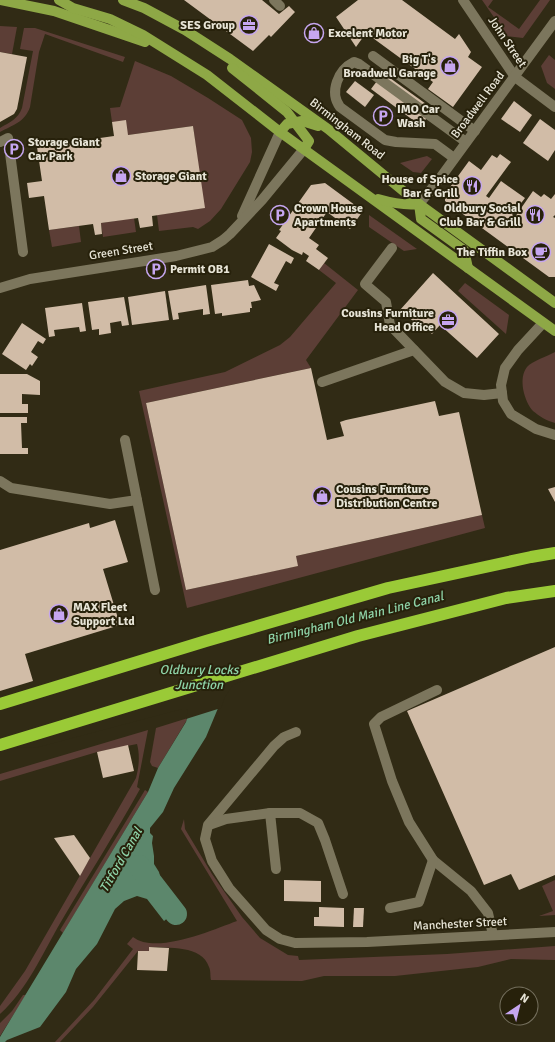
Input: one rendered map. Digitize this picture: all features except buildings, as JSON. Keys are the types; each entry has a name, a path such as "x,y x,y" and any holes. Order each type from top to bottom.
{"highway":[{"path":"0,704 206,641 388,588 555,553"},
{"path":"0,745 358,636 506,598 555,591"}],"main road":[{"path":"0,0 54,11 166,49"},
{"path":"59,0 73,8 123,25 143,35 207,75 280,132 555,331"},
{"path":"123,0 155,14 226,64 287,112 308,141 304,148"},
{"name":"Birmingham Road","path":"155,14 185,30 230,59 328,129 419,204 555,303"},
{"path":"280,132 287,124 302,121 328,129"},
{"path":"370,197 391,203 409,205 419,204 421,219 464,250 468,268"}],"street":[{"name":"John Street","path":"463,0 515,77 555,107"},
{"name":"Broadwell Road","path":"419,204 475,131 555,21"},
{"path":"373,56 475,131"},
{"path":"454,158 435,144 385,140 340,107 335,101 334,92 336,82 348,65 354,62 359,64 466,142"},
{"name":"Green Street","path":"238,224 280,132"},
{"path":"4,140 23,252"},
{"name":"Green Street","path":"0,288 30,279 176,256 212,247 223,240 262,200 304,148"},
{"path":"392,248 365,284 386,302 390,325 445,382 464,393 484,395 502,393"},
{"path":"543,323 518,350 505,368 501,385 503,401 511,414 536,430 555,435"},
{"path":"322,382 414,350"},
{"path":"125,440 155,590"},
{"path":"0,481 11,488 110,504 137,500"},
{"path":"437,690 381,717 374,724 392,781 409,822 433,860 471,891 488,913 493,935"},
{"path":"208,825 274,746 284,737 296,732"},
{"path":"208,825 226,819 270,813 300,813 318,823 343,894"},
{"path":"270,813 276,869"},
{"name":"Manchester Street","path":"208,825 205,839 212,861 229,888 266,930 280,939 295,943 367,942 555,932"},
{"path":"390,908 419,902 433,860"}],"shaded area":[{"path":"482,0 493,0 488,7 519,29 540,0 550,0 523,38 507,36"},
{"path":"0,26 17,27 12,54 0,52"},
{"path":"24,28 35,28 125,57 123,62 45,34 39,52 28,112 22,120 0,132 0,128 16,118 22,108 33,51 20,49"},
{"path":"549,55 555,60 555,89 547,83 541,66"},
{"path":"135,61 171,76 242,120 251,138 252,152 250,162 221,209 210,221 198,229 193,227 159,231 157,215 204,208 193,126 128,135 112,122 110,108 120,107"},
{"path":"427,156 432,159 421,173 413,172 400,163"},
{"path":"369,215 417,249 404,251 369,227"},
{"path":"134,218 136,232 103,237 101,223"},
{"path":"79,226 81,242 52,247 49,230"},
{"path":"324,263 358,290 306,360 311,368 146,403 186,590 297,566 296,556 482,515 485,528 187,608 139,391 225,372 280,345 290,337 336,283 319,270"},
{"path":"465,283 509,315 506,334 458,291"},
{"path":"555,352 555,423 543,418 530,407 523,389 523,377 524,372 529,365"},
{"path":"188,718 158,768 152,766 150,762 156,728"},
{"path":"148,730 137,787 140,789 27,982 0,1014 0,1006 25,971 136,778 139,752 137,744 97,752 0,781 0,774"},
{"path":"145,790 148,792 63,933 60,930"},
{"path":"184,819 185,829 212,874 242,917 260,938 288,955 298,956 299,960 447,954 555,946 555,960 511,959 478,967 395,976 324,976 302,981 211,980 210,970 205,960 192,951 175,948 150,947 149,951 138,951 93,1007 60,1042 55,1042 94,1000 133,949 127,944 133,937 143,942 169,942 199,935 237,921 181,829"},
{"path":"555,880 555,915 539,916 553,911 542,886"},
{"path":"23,995 26,995 0,1036 0,1023 12,1011"}],"water":[{"path":"555,547 555,587 486,598 362,630 231,684 221,701 206,737 174,788 163,812 150,828 150,833 153,836 152,843 154,864 159,872 161,880 160,885 153,894 154,897 164,905 170,916 164,921 147,899 137,896 124,901 115,909 97,944 76,969 66,992 40,1027 5,1042 0,1042 0,1037 148,792 158,768 186,722 190,710 187,707 182,707 35,746 0,744 0,708 11,708 97,682 298,609 389,582 506,556"}],"pier":[{"path":"555,545 555,589 363,632 233,685 225,697 221,708 186,719 188,710 182,709 35,748 0,746 0,706 96,680 297,607 389,581 506,554"}],"waterway":[{"path":"139,866 176,914"}],"place":[{"name":"SES Group","path":"249,25"},
{"name":"Excelent Motor","path":"314,33"},
{"name":"Big T's Broadwell Garage","path":"450,66"},
{"name":"IMO Car Wash","path":"383,116"},
{"name":"Storage Giant Car Park","path":"14,149"},
{"name":"Storage Giant","path":"121,176"},
{"name":"House of Spice Bar & Grill","path":"472,186"},
{"name":"Crown House Apartments","path":"280,215"},
{"name":"Oldbury Social Club Bar & Grill","path":"535,215"},
{"name":"The Tiffin Box","path":"541,252"},
{"name":"Permit OB1","path":"156,269"},
{"name":"Cousins Furniture Head Office","path":"448,320"},
{"name":"Cousins Furniture Distribution Centre","path":"322,496"},
{"name":"MAX Fleet Support Ltd","path":"59,614"}],"water label":[{"name":"Birmingham Old Main Line Canal","path":"355,618"},
{"name":"Oldbury Locks Junction","path":"199,678"},
{"name":"Titford Canal","path":"121,860"}]}
